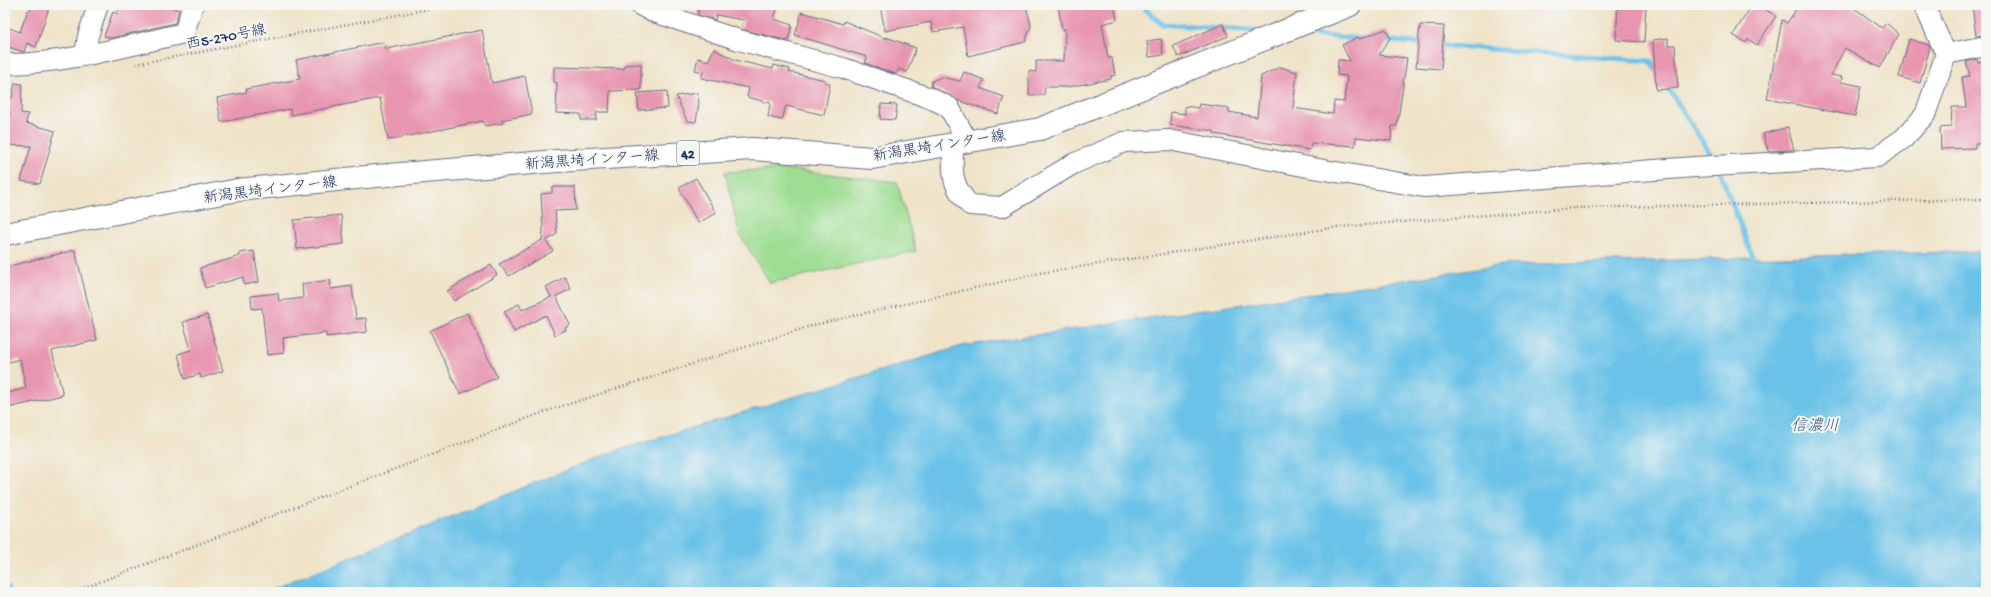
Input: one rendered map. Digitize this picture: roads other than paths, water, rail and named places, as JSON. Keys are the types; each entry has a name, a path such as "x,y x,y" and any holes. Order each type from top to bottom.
{"main road":[{"name":"新潟黒埼インター線","path":"5,234 238,190 376,176 557,161 752,149 872,158 1040,128 1350,5"}],"street":[{"path":"85,54 88,36 98,5"},
{"path":"5,64 25,64 85,54 184,33 193,5"},
{"path":"640,5 651,11 739,40 843,68 930,98 949,107 960,143 953,181 960,195 970,205 1002,207 1073,164 1124,142 1169,140 1313,168 1424,187 1695,166 1877,157 1904,138 1925,115 1946,54 1924,5"},
{"path":"1946,54 1986,46"}],"water":[{"name":"信濃川","path":"1986,251 1986,592 265,592 609,453 962,346 1504,265"}],"waterway":[{"path":"1140,5 1162,24 1262,31"},
{"path":"1300,34 1362,39"},
{"path":"1382,40 1424,44"},
{"path":"1437,45 1650,61 1658,73"},
{"path":"1665,83 1715,161"},
{"path":"1719,170 1755,263"},
{"path":"5,584 9,592"}]}
